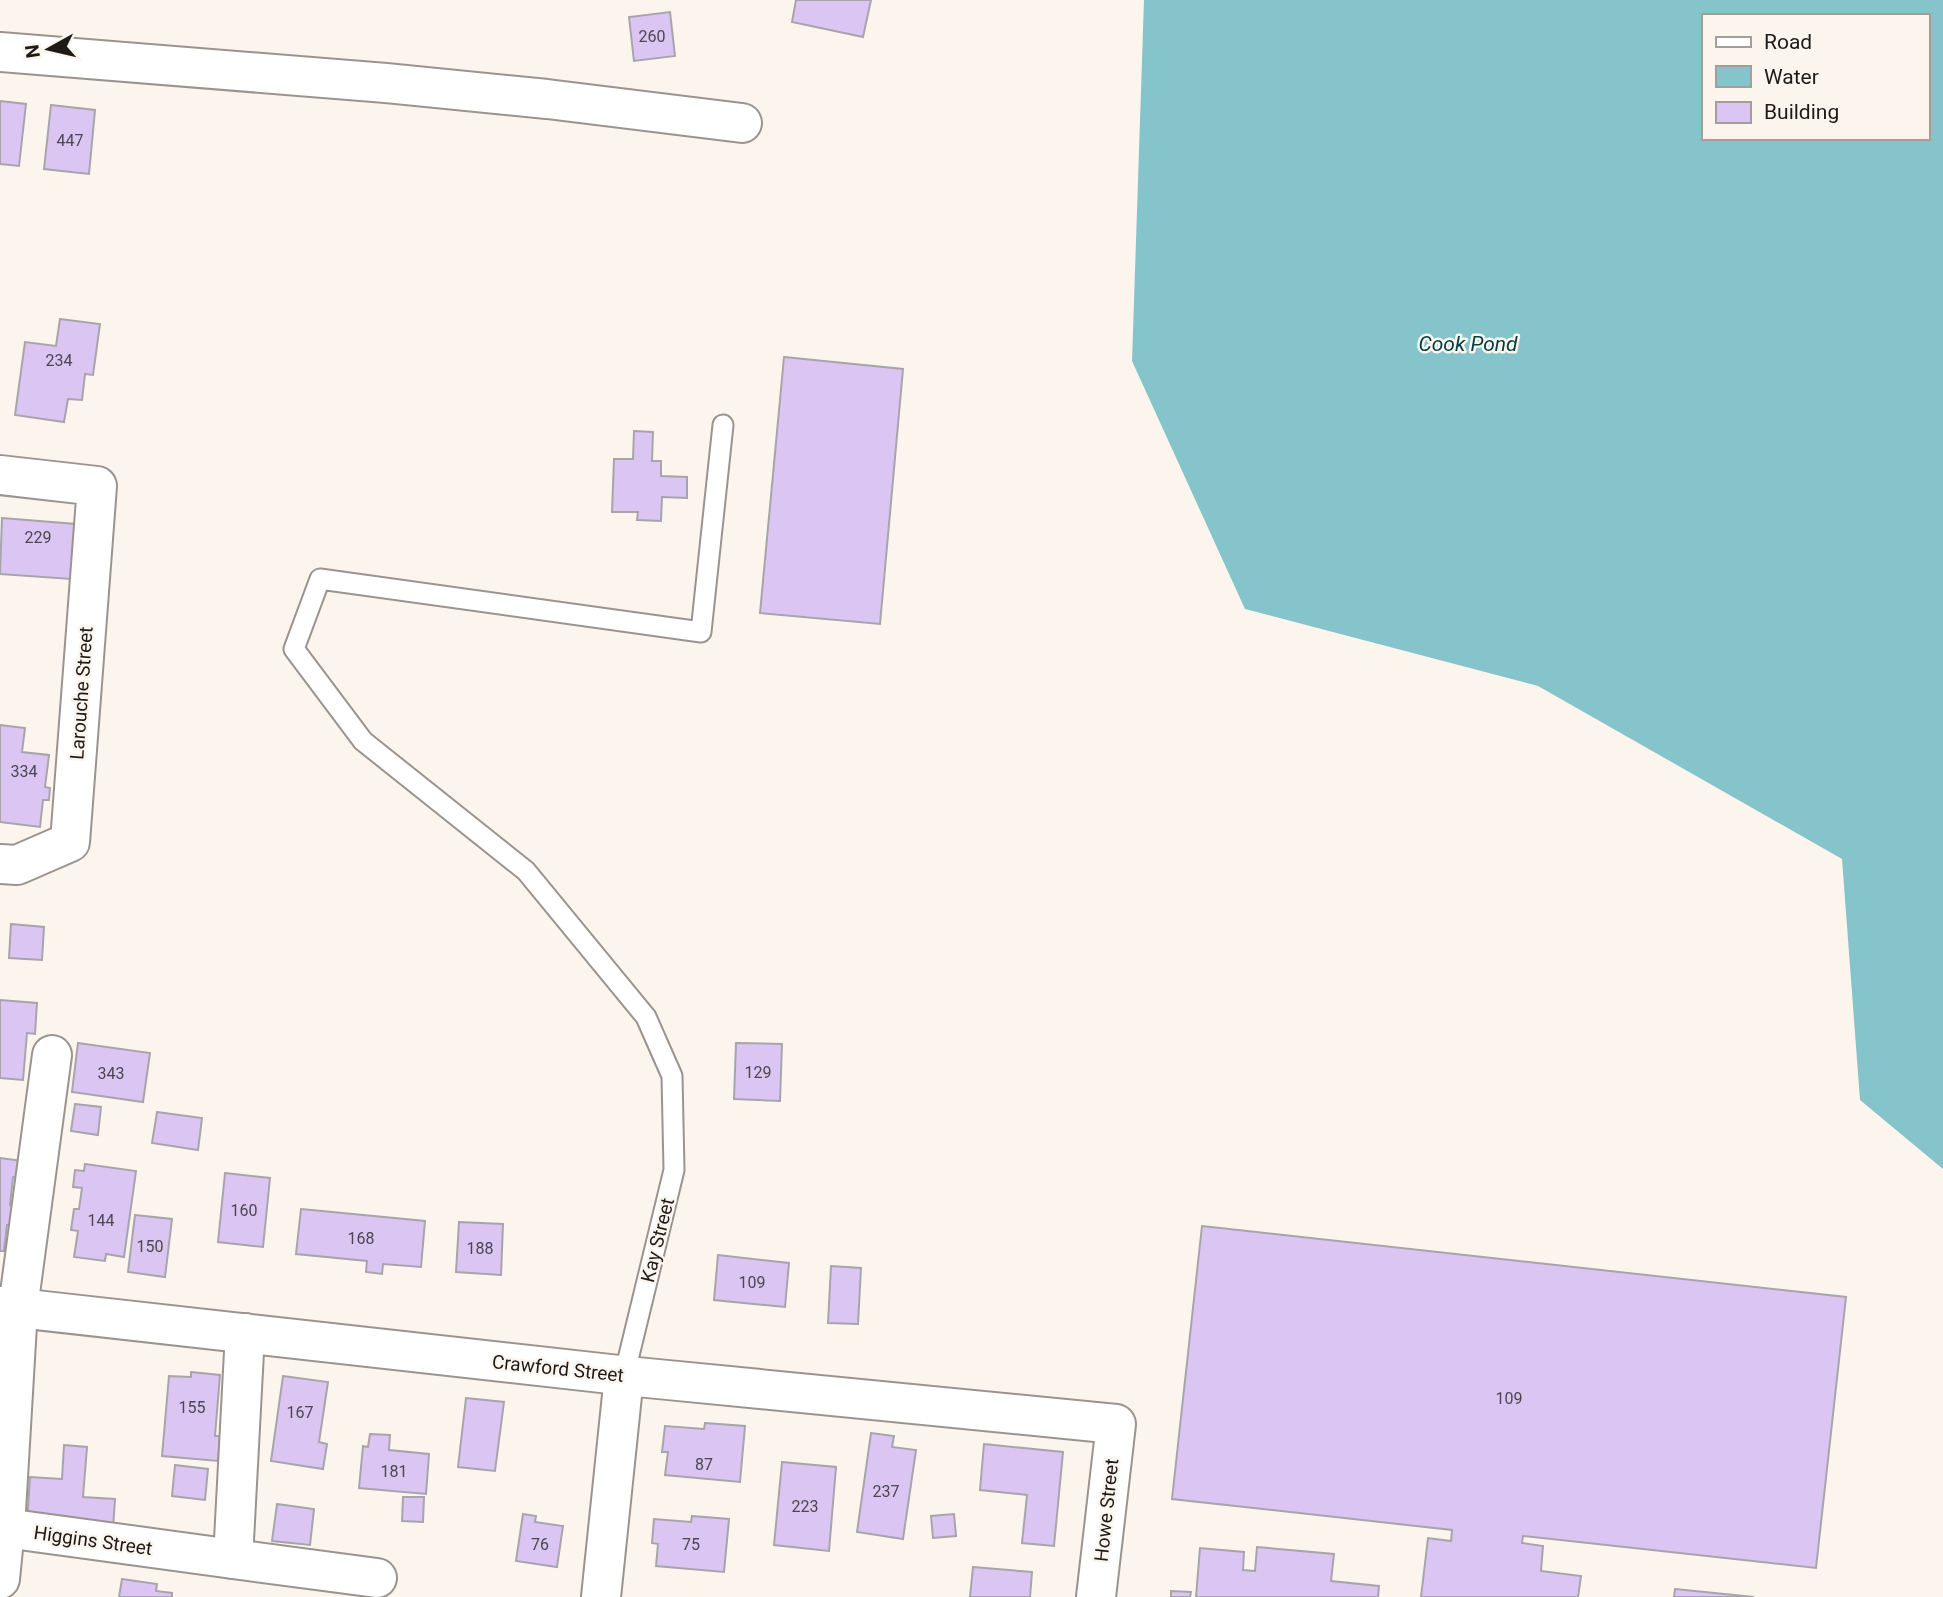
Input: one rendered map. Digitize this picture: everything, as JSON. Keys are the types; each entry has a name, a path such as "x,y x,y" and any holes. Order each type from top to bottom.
{"street":[{"path":"0,52 453,90 743,123"},
{"name":"Larouche Street","path":"0,475 97,486 71,842 9,864"},
{"path":"0,1579 5,1528 9,1307 52,1055"},
{"name":"Crawford Street","path":"9,1307 624,1376 1116,1424"},
{"path":"233,1559 245,1333"},
{"name":"Kay Street","path":"601,1597 624,1376"},
{"name":"Howe Street","path":"1096,1597 1116,1424"},
{"name":"Higgins Street","path":"5,1528 377,1578"}],"lane":[{"name":"Kay Street","path":"624,1376 674,1170 672,1076 646,1017 526,871 363,741 294,649 320,579 701,632 723,425"}],"water":[{"name":"Cook Pond","path":"1144,0 1943,0 1943,1169 1860,1100 1842,859 1538,686 1245,609 1132,361"}],"building":[{"path":"796,0 871,0 863,37 792,22"},
{"path":"670,12 675,56 634,61 629,17"},
{"path":"0,101 26,104 19,166 0,164"},
{"path":"51,105 95,110 89,174 44,169"},
{"path":"60,319 100,324 93,375 85,374 82,400 68,399 64,422 15,415 25,342 56,346"},
{"path":"784,357 903,369 880,624 760,613"},
{"path":"634,431 653,432 652,461 661,461 661,476 687,477 687,498 662,497 661,521 637,520 638,512 612,512 614,459 633,459"},
{"path":"2,518 76,524 71,579 0,574"},
{"path":"0,725 25,728 22,752 49,755 45,787 50,788 49,800 43,800 40,827 0,822"},
{"path":"11,924 44,927 42,960 9,958"},
{"path":"0,1000 37,1003 35,1034 27,1033 23,1080 0,1078"},
{"path":"78,1043 150,1053 143,1102 72,1092"},
{"path":"736,1043 782,1044 780,1101 734,1099"},
{"path":"75,1104 101,1107 98,1135 71,1131"},
{"path":"157,1112 202,1118 198,1150 152,1143"},
{"path":"0,1158 23,1161 21,1178 13,1177 10,1205 18,1206 15,1225 7,1225 4,1251 0,1251"},
{"path":"85,1164 136,1171 124,1257 106,1254 105,1261 74,1257 78,1231 71,1230 74,1209 79,1209 82,1188 73,1187 75,1170 84,1171"},
{"path":"225,1173 270,1178 263,1247 218,1242"},
{"path":"301,1209 425,1221 421,1267 383,1264 382,1274 366,1272 367,1261 296,1254"},
{"path":"135,1215 172,1219 165,1277 128,1272"},
{"path":"459,1222 503,1224 501,1275 456,1272"},
{"path":"1202,1226 1846,1297 1816,1568 1523,1536 1522,1543 1543,1546 1541,1571 1581,1576 1578,1597 1421,1597 1428,1538 1451,1541 1452,1530 1172,1499"},
{"path":"718,1255 789,1263 785,1307 714,1300"},
{"path":"831,1266 861,1268 858,1324 828,1323"},
{"path":"191,1372 220,1375 215,1436 220,1436 218,1461 162,1456 169,1376 191,1377"},
{"path":"283,1376 328,1382 319,1442 327,1444 323,1469 271,1461"},
{"path":"466,1398 504,1402 495,1471 458,1467"},
{"path":"705,1423 745,1426 740,1482 665,1475 668,1452 662,1452 665,1426 704,1429"},
{"path":"871,1433 894,1436 892,1447 916,1450 903,1539 857,1532"},
{"path":"370,1434 390,1435 389,1450 429,1454 426,1494 359,1488 363,1446 368,1447"},
{"path":"984,1444 1063,1452 1054,1546 1022,1543 1027,1495 980,1490"},
{"path":"64,1445 87,1447 83,1497 115,1499 113,1529 27,1523 30,1477 62,1479"},
{"path":"782,1462 836,1467 829,1551 774,1545"},
{"path":"175,1465 208,1469 205,1500 172,1496"},
{"path":"403,1497 424,1497 423,1522 402,1521"},
{"path":"277,1504 314,1509 310,1545 272,1541"},
{"path":"523,1514 536,1516 535,1522 563,1526 557,1567 516,1561"},
{"path":"954,1514 956,1536 933,1538 931,1516"},
{"path":"692,1516 729,1519 724,1572 656,1566 658,1544 652,1543 654,1519 691,1522"},
{"path":"1257,1547 1334,1554 1331,1581 1379,1586 1378,1597 1196,1597 1200,1548 1244,1552 1243,1570 1255,1571"},
{"path":"973,1567 1032,1572 1030,1597 970,1597"},
{"path":"122,1579 157,1584 156,1591 172,1593 172,1597 119,1597"},
{"path":"1675,1589 1754,1597 1674,1597"},
{"path":"1171,1591 1191,1592 1190,1597 1171,1597"}]}
